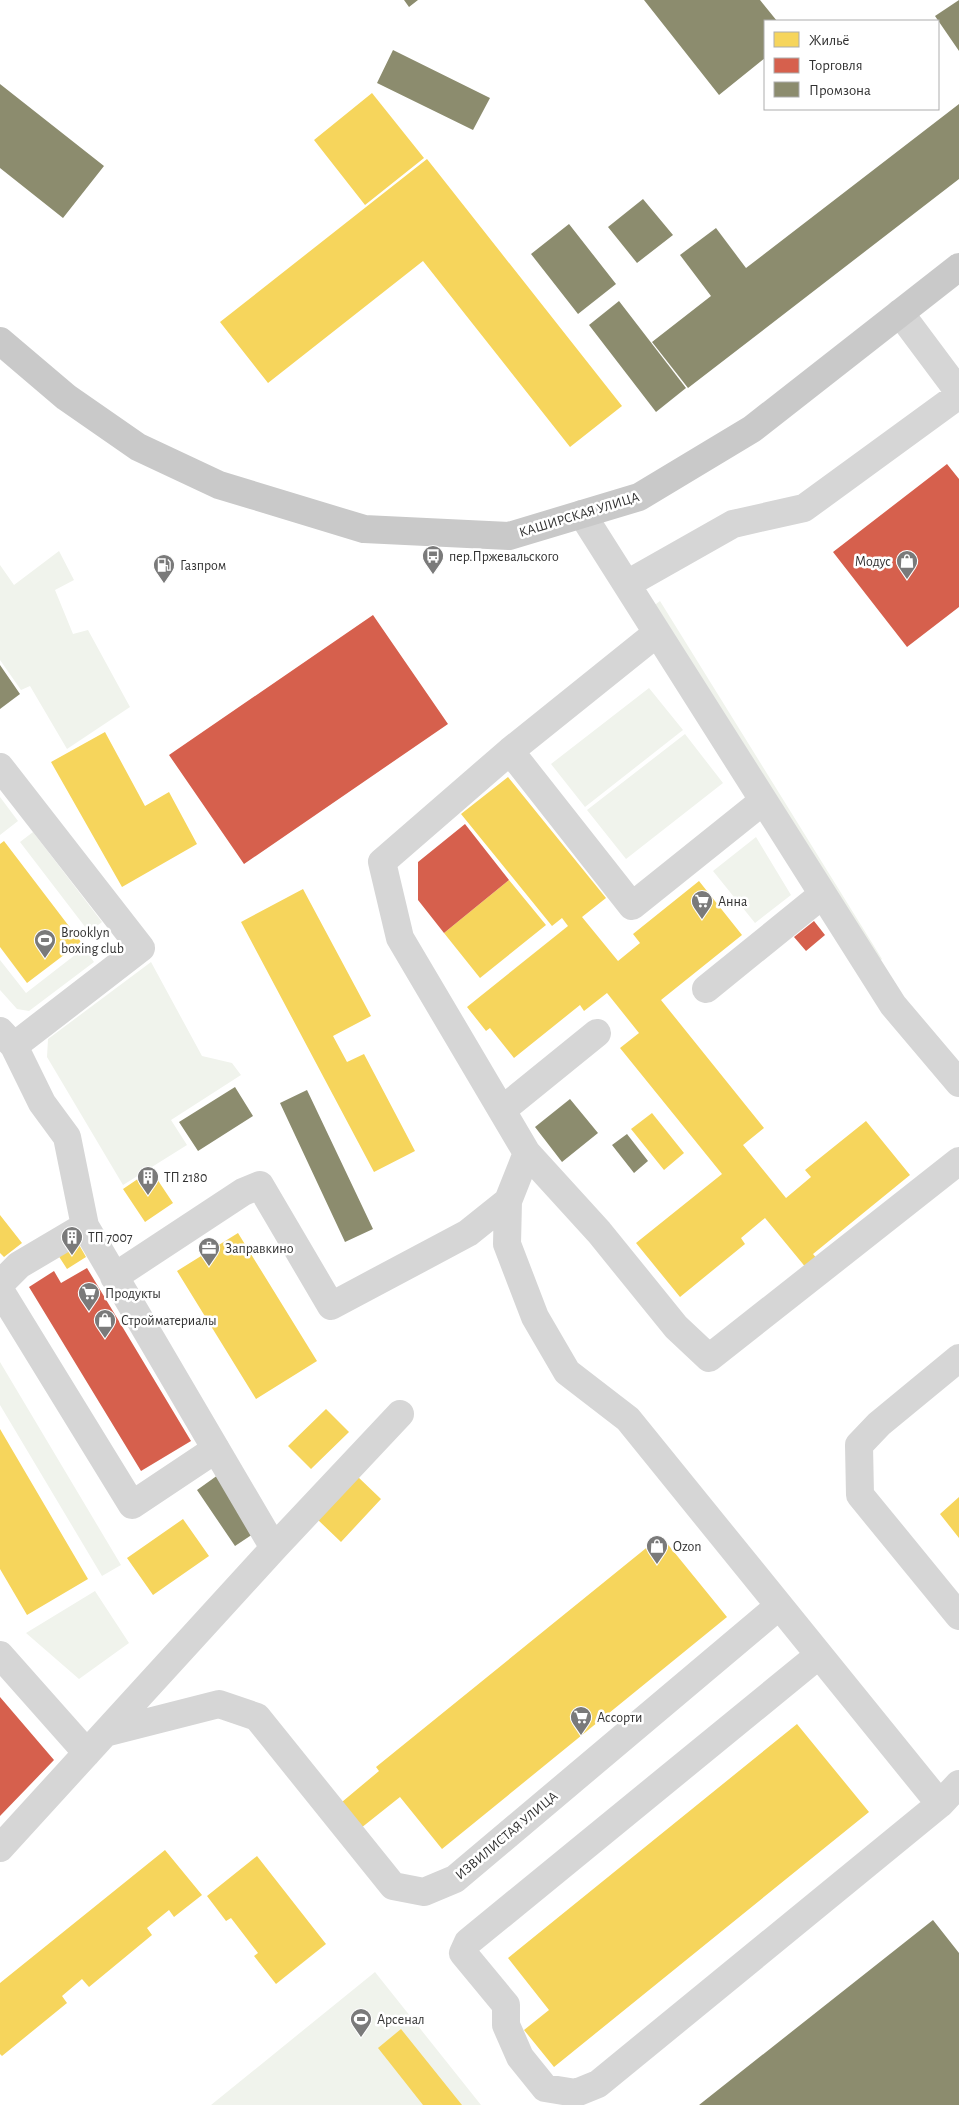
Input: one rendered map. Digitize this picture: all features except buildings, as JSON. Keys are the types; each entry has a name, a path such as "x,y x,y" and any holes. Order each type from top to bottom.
{"main road":[{"name":"КАШИРСКАЯ УЛИЦА","path":"0,341 66,397 138,447 219,485 364,529 509,536 639,497 752,429 959,267"}],"lane":[{"path":"627,584 733,524 804,508 959,393 900,313"},
{"path":"582,514 893,1005 959,1083"},
{"path":"657,633 510,751 382,862 400,938 527,1152 599,1232 676,1327 709,1358 959,1161"},
{"path":"510,751 632,906 763,801"},
{"path":"0,767 141,948 7,1038 42,1103 67,1137 85,1226 274,1548"},
{"path":"706,989 822,895"},
{"path":"502,1110 597,1033"},
{"path":"527,1152 508,1201 507,1244 535,1317 567,1372 628,1418 940,1804"},
{"path":"114,1277 243,1192 260,1185 331,1306 468,1233 508,1201"},
{"path":"0,1284 19,1265 85,1226"},
{"path":"0,1290 132,1505 216,1449"},
{"path":"959,1358 879,1424 859,1445 859,1453 860,1495 959,1616"},
{"path":"0,1848 274,1548 400,1414"},
{"name":"ИЗВИЛИСТАЯ УЛИЦА","path":"96,1743 219,1704 257,1717 393,1886 424,1892 455,1879 780,1606"},
{"path":"819,1654 468,1942 463,1952 506,2005 506,2026 520,2057 546,2088 576,2093 598,2084 940,1804 959,1784"},
{"path":"0,1655 96,1743"}],"shaded area":[{"path":"59,551 74,580 55,590 73,634 88,630 130,707 67,749 30,686 21,690 0,660 0,565 14,585"},
{"path":"660,601 882,959 874,966 648,610"},
{"path":"649,688 683,730 585,807 551,764"},
{"path":"685,734 723,783 626,859 587,810"},
{"path":"0,797 18,821 0,835"},
{"path":"33,832 102,922 89,932 20,842"},
{"path":"756,837 791,895 755,923 713,871"},
{"path":"84,948 94,962 29,1011 17,1009 0,990 0,960 26,993"},
{"path":"151,962 202,1056 232,1063 241,1075 171,1120 187,1145 123,1185 47,1057 48,1039"},
{"path":"0,1362 121,1565 102,1576 0,1405"},
{"path":"95,1591 129,1643 79,1679 26,1633"},
{"name":"Арсенал","path":"375,1972 481,2105 211,2105"}],"place":[{"name":"пер.Пржевальского","path":"433,575"},
{"name":"Модус","path":"907,580"},
{"name":"Газпром","path":"164,584"},
{"name":"Анна","path":"702,920"},
{"name":"Brooklyn boxing club","path":"45,959"},
{"name":"ТП 2180","path":"148,1196"},
{"name":"ТП 7007","path":"72,1256"},
{"name":"Заправкино","path":"209,1267"},
{"name":"Продукты","path":"89,1312"},
{"name":"Стройматериалы","path":"105,1339"},
{"name":"Ozon","path":"657,1565"},
{"name":"Ассорти","path":"581,1736"},
{"name":"Арсенал","path":"361,2038"}]}
